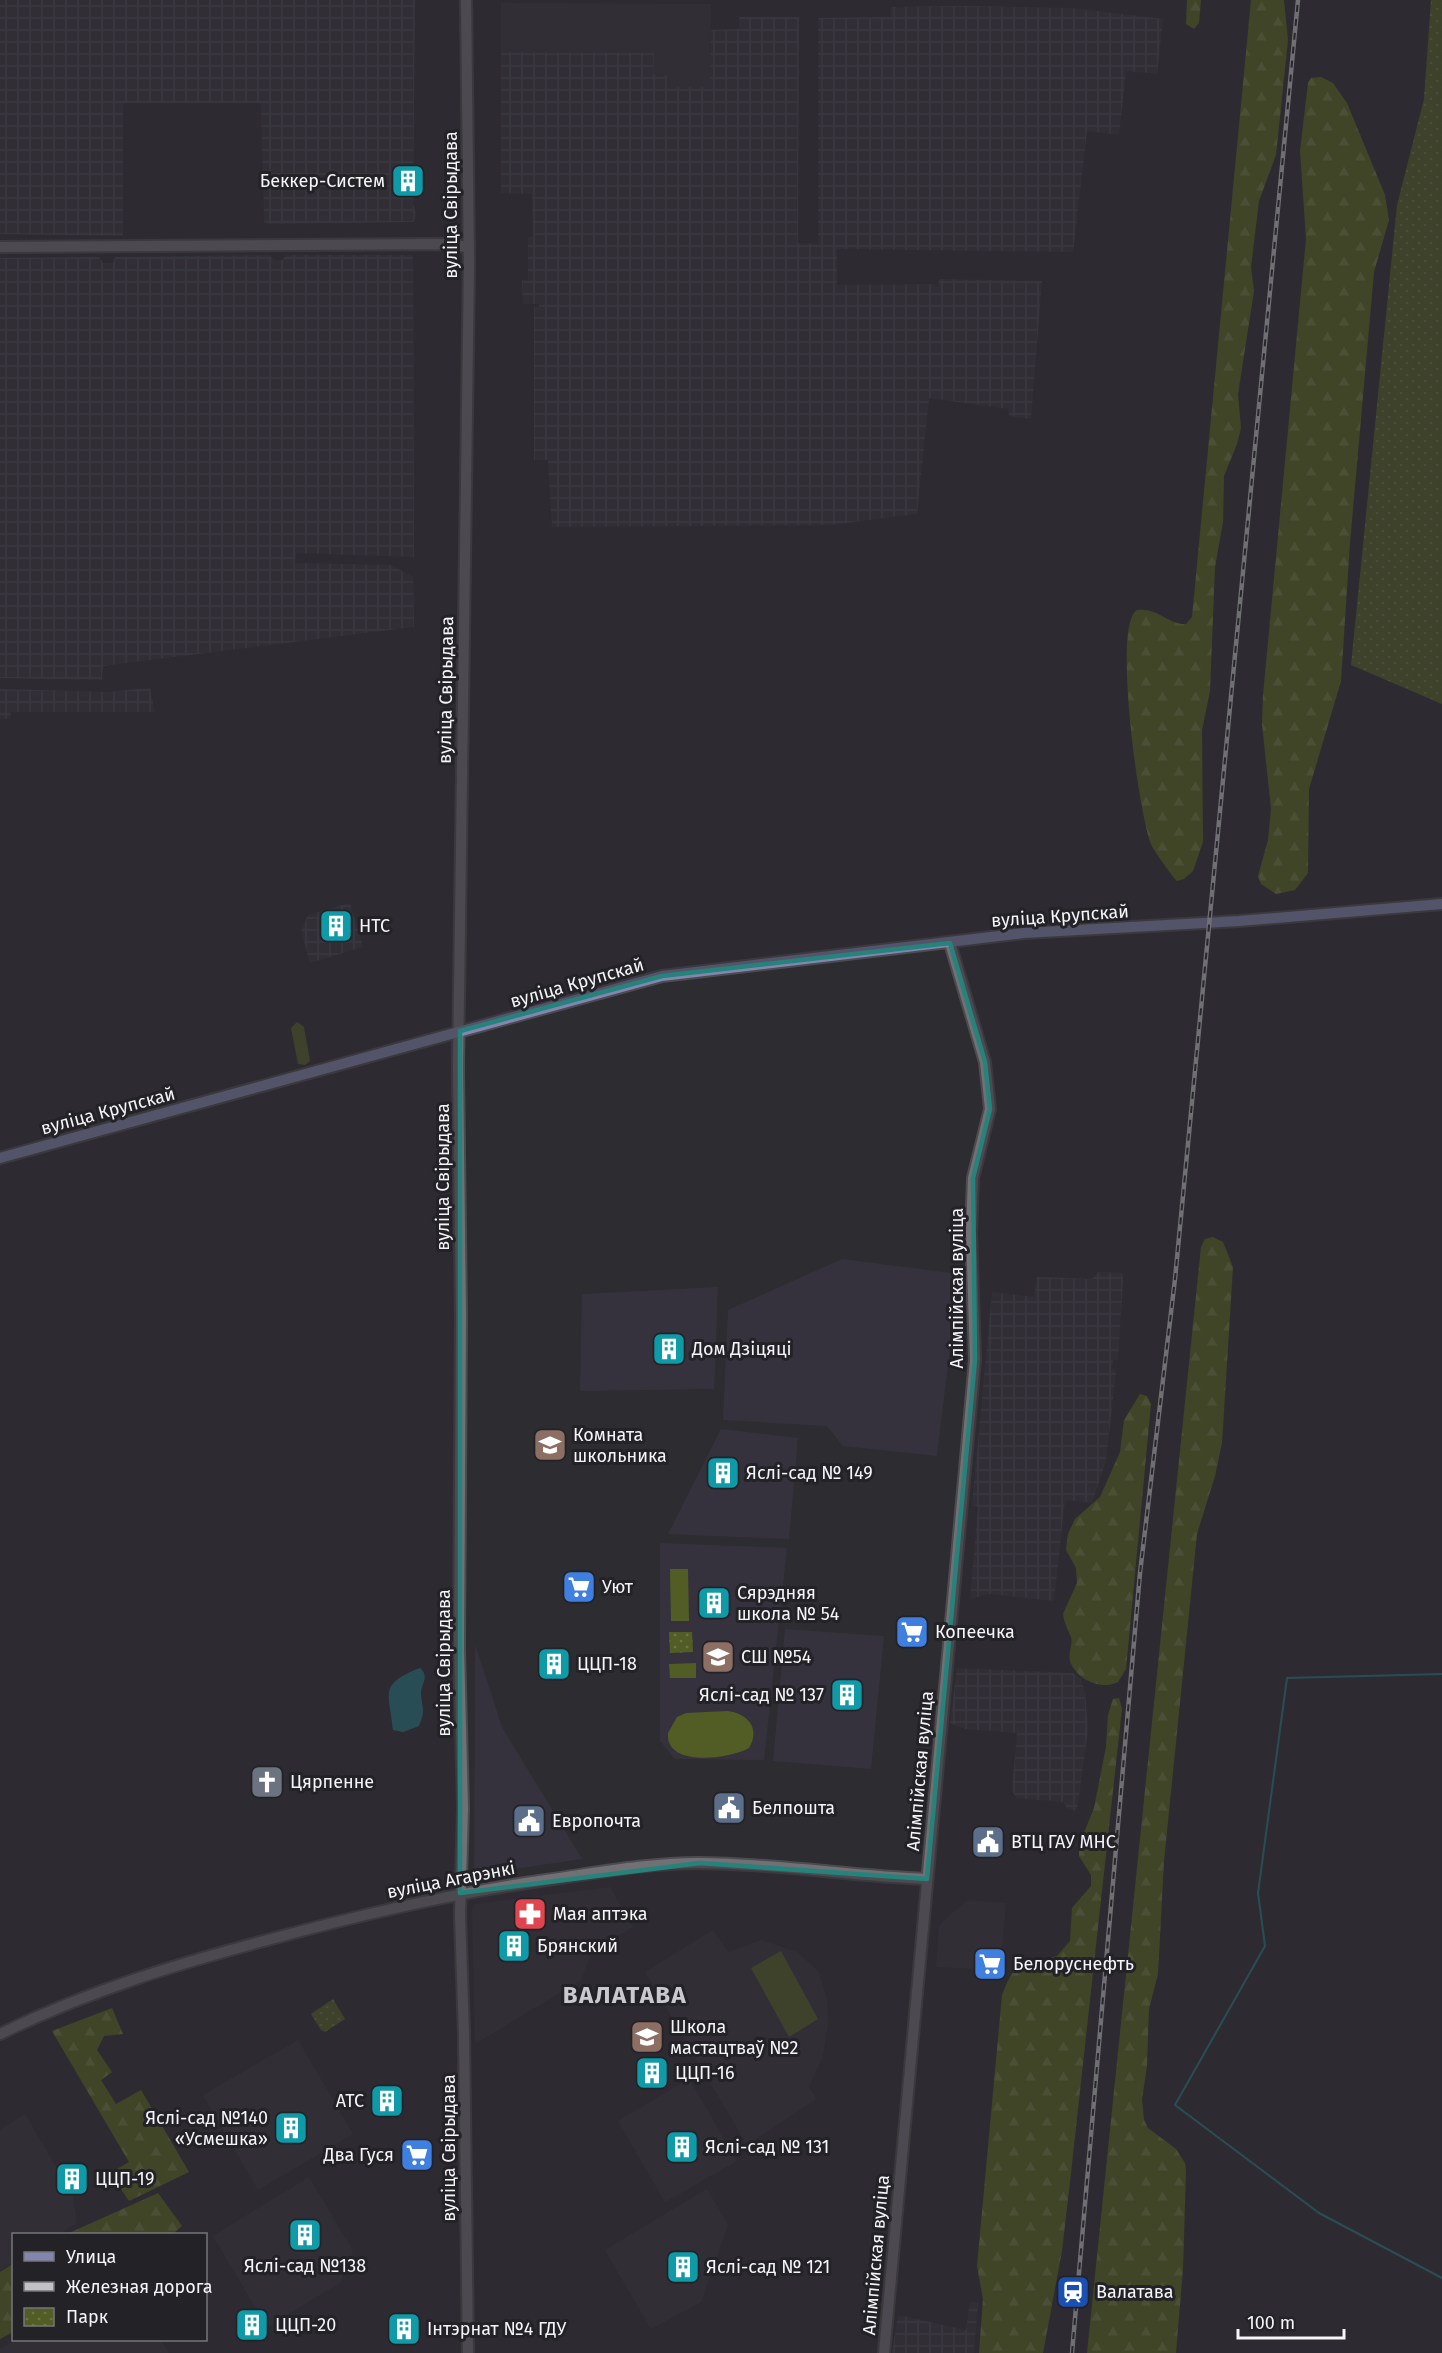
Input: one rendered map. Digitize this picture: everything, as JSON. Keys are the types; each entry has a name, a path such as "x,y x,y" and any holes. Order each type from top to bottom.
{"main road":[{"name":"вуліца Свірыдава","path":"466,0 468,247 460,1031 459,1648 463,1808 460,1893 468,2353"},
{"path":"0,247 445,244 468,247"},
{"name":"вуліца Крупскай","path":"0,1158 662,976 1024,933 1442,904"},
{"name":"Алімпійская вуліца","path":"884,2353 975,1360 971,1232 975,1163 990,1109 985,1062 950,943"},
{"name":"вуліца Агарэнкі","path":"0,2034 96,1991 201,1958 343,1919 460,1893 611,1871 700,1863 771,1866 927,1879"}],"highlighted area":[{"path":"950,943 985,1062 990,1109 973,1178 975,1360 927,1879 700,1863 460,1893 460,1031 662,976"}],"shaded area":[{"path":"0,0 415,0 413,204 416,214 414,222 272,224 264,222 261,103 123,103 123,236 0,234"},
{"path":"501,3 711,4 710,87 666,87 653,74 653,53 501,52"},
{"path":"891,7 1072,8 1163,19 1157,74 1126,71 1119,135 1087,131 1073,252 837,249 837,285 934,284 938,288 939,279 1042,281 1031,419 1009,416 1009,409 929,398 917,514 830,525 552,527 548,460 534,460 534,307 539,307 539,304 523,304 522,280 528,280 528,237 533,236 532,194 501,193 501,52 654,53 653,74 667,75 667,87 710,87 711,30 739,29 739,17 799,17 798,243 818,244 818,18 891,17"},
{"path":"269,255 274,260 282,260 287,255 413,255 414,557 296,553 295,563 391,565 413,577 414,627 103,666 102,680 0,678 0,258 99,257 103,263 113,263 115,257"},
{"path":"150,688 155,712 11,712 10,719 0,719 0,689 108,692"},
{"path":"350,903 363,947 310,963 301,931 308,915"},
{"path":"842,1259 959,1274 937,1456 843,1446 827,1426 723,1420 728,1310"},
{"path":"1098,1272 1122,1273 1123,1280 1118,1360 1113,1360 1112,1368 1116,1372 1106,1461 1092,1503 1065,1500 1054,1601 989,1594 970,1599 978,1507 972,1505 992,1292 1034,1297 1037,1277 1092,1279"},
{"path":"718,1287 714,1389 580,1391 582,1294"},
{"path":"721,1429 798,1438 789,1539 668,1534"},
{"name":"СШ №54","path":"660,1543 787,1548 764,1760 675,1759 660,1741"},
{"path":"785,1629 884,1636 871,1769 773,1761"},
{"path":"475,1644 502,1727 582,1859 474,1875"},
{"path":"957,1668 1073,1673 1081,1679 1085,1692 1088,1730 1077,1811 1068,1809 1063,1802 1016,1798 1012,1790 1017,1733 965,1729 950,1723"},
{"path":"610,1887 633,1927 593,1950 581,1980 475,2044 472,1910 475,1904"},
{"path":"968,1900 1006,1903 1000,1970 936,1967 939,1928 943,1921"},
{"path":"713,1930 728,1952 761,1940 797,1952 818,1971 827,1999 828,2024 823,2056 809,2087 816,2099 747,2145 645,1972"},
{"path":"298,2040 353,2134 258,2190 203,2095"},
{"path":"689,2079 737,2161 665,2202 618,2121"},
{"path":"25,2114 73,2196 77,2223 61,2233 12,2233 12,2263 0,2270 0,2130"},
{"path":"309,2177 353,2251 340,2283 267,2327 213,2236"},
{"path":"707,2189 728,2225 701,2302 651,2329 605,2250"},
{"path":"970,2301 978,2303 974,2353 892,2353 898,2315 966,2330"},
{"path":"15,2341 162,2341 169,2353 0,2353 0,2349"}],"green space":[{"path":"1187,0 1201,0 1199,23 1194,29 1186,24"},
{"path":"1251,0 1284,0 1288,40 1276,155 1259,201 1251,267 1254,291 1238,394 1241,428 1224,476 1223,522 1215,567 1210,691 1202,730 1203,842 1193,871 1184,879 1177,881 1152,847 1146,826 1130,721 1127,648 1130,623 1137,610 1151,611 1180,624 1186,624 1192,617"},
{"path":"1431,0 1442,0 1442,704 1351,665 1397,205 1424,99"},
{"path":"1321,77 1333,83 1347,103 1385,195 1389,220 1374,272 1350,543 1341,681 1309,789 1308,873 1295,890 1276,894 1261,884 1258,876 1268,840 1271,809 1262,724 1263,695 1306,239 1300,151 1308,83 1311,78"},
{"path":"297,1022 304,1027 310,1061 305,1065 298,1064 291,1028"},
{"path":"1213,1237 1223,1242 1233,1267 1222,1443 1215,1476 1197,1534 1164,1861 1158,1974 1149,2009 1147,2066 1142,2099 1144,2120 1148,2128 1176,2149 1185,2163 1183,2269 1176,2353 1087,2353 1201,1247 1205,1239"},
{"path":"1140,1394 1147,1396 1151,1404 1126,1669 1118,1682 1104,1685 1083,1678 1070,1661 1071,1637 1063,1614 1077,1583 1076,1568 1066,1550 1068,1534 1075,1519 1100,1497 1120,1452 1124,1420"},
{"path":"670,1569 688,1569 689,1621 671,1621"},
{"path":"669,1632 692,1632 693,1652 670,1653"},
{"path":"709,1646 728,1646 728,1672 709,1672"},
{"path":"696,1663 696,1678 670,1678 669,1664"},
{"path":"1119,1698 1122,1709 1062,2251 1043,2353 979,2353 983,2299 977,2266 1002,1995 1017,1968 1028,1962 1057,1956 1070,1941 1072,1908 1091,1886 1091,1875 1079,1856 1079,1845 1094,1808 1106,1747 1108,1715 1113,1699"},
{"path":"727,1711 746,1718 753,1728 749,1748 728,1755 700,1758 677,1752 670,1744 668,1733 677,1717 686,1713"},
{"path":"781,1951 818,2019 789,2037 751,1968"},
{"path":"333,1999 345,2019 325,2032 321,2030 311,2014"},
{"path":"112,2008 123,2034 104,2036 97,2050 112,2072 101,2080 116,2104 141,2090 189,2172 129,2201 110,2173 129,2162 52,2031"},
{"path":"158,2193 182,2226 174,2233 69,2233"},
{"path":"12,2265 12,2333 0,2339 0,2272"}],"water":[{"path":"420,1668 425,1677 421,1690 423,1713 419,1726 403,1732 393,1730 389,1691 397,1680"}],"waterway":[{"path":"1442,1674 1287,1678 1258,1893 1265,1946 1175,2105 1319,2213 1442,2278"}],"railway":[{"path":"1072,2353 1140,1573 1175,1279 1298,0"}],"place":[{"name":"Беккер-Систем","path":"408,181"},
{"name":"НТС","path":"336,926"},
{"name":"Дом Дзіцяці","path":"669,1349"},
{"name":"Комната школьника","path":"550,1445"},
{"name":"Яслі-сад № 149","path":"723,1473"},
{"name":"Уют","path":"579,1587"},
{"name":"Сярэдняя школа № 54","path":"714,1603"},
{"name":"Копеечка","path":"912,1632"},
{"name":"СШ №54","path":"718,1657"},
{"name":"ЦЦП-18","path":"554,1664"},
{"name":"Яслі-сад № 137","path":"847,1695"},
{"name":"Цярпенне","path":"267,1782"},
{"name":"Белпошта","path":"729,1808"},
{"name":"Европочта","path":"529,1821"},
{"name":"ВТЦ ГАУ МНС","path":"988,1842"},
{"name":"Мая аптэка","path":"530,1914"},
{"name":"Брянский","path":"514,1946"},
{"name":"Белоруснефть","path":"990,1964"},
{"name":"Школа мастацтваў №2","path":"647,2037"},
{"name":"ЦЦП-16","path":"652,2073"},
{"name":"АТС","path":"387,2101"},
{"name":"Яслі-сад №140 «Усмешка»","path":"291,2128"},
{"name":"Яслі-сад № 131","path":"682,2147"},
{"name":"Два Гуся","path":"417,2155"},
{"name":"ЦЦП-19","path":"72,2179"},
{"name":"Яслі-сад №138","path":"305,2235"},
{"name":"Яслі-сад № 121","path":"683,2267"},
{"name":"Валатава","path":"1073,2292"},
{"name":"ЦЦП-20","path":"252,2325"},
{"name":"Інтэрнат №4 ГДУ","path":"404,2329"}],"district":[{"name":"ВАЛАТАВА","path":"625,1995"}]}
